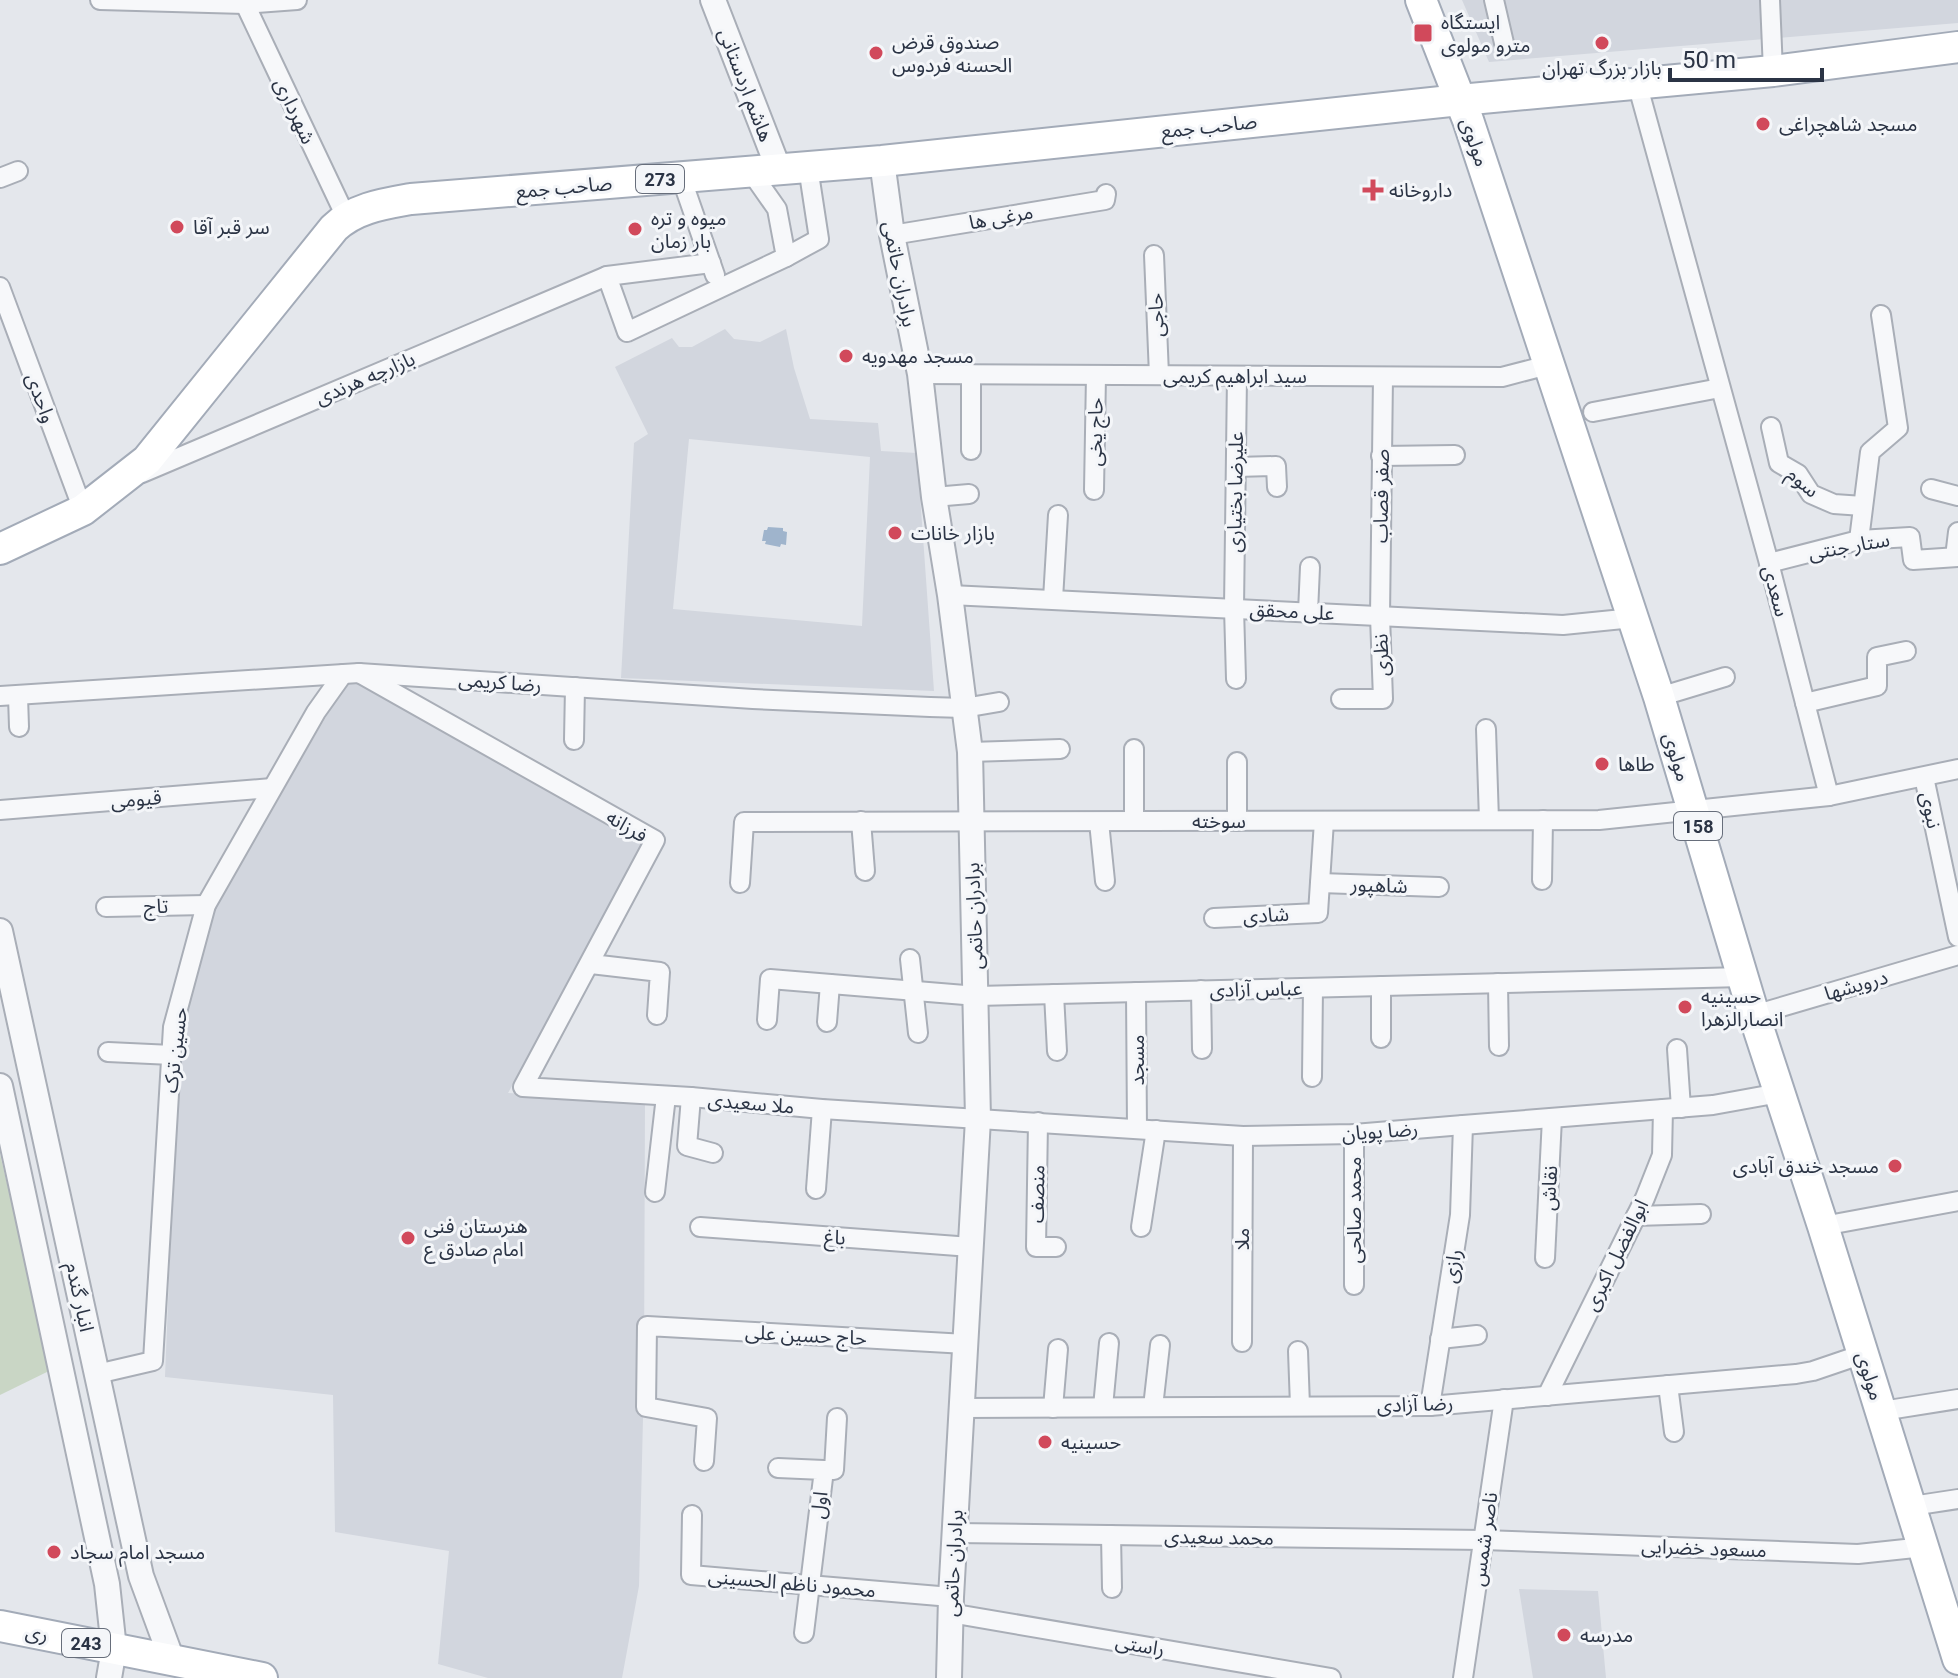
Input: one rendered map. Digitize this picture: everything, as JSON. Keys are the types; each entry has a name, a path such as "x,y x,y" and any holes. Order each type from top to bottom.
{"main road":[{"name":"مولوی","path":"1421,0 1460,100 1659,697 1754,1015 1957,1652"},
{"name":"صاحب جمع","path":"346,217 366,208 411,199 882,161 1460,100 1773,71 1958,47"},
{"path":"0,549 83,510 147,460 346,217"},
{"name":"ری","path":"0,1626 112,1663 172,1660 246,1676"}],"street":[{"path":"100,0 245,4 297,0"},
{"name":"هاشم اردستانی","path":"713,0 779,170"},
{"path":"1494,0 1504,43"},
{"path":"1770,0 1773,71"},
{"name":"شهرداری","path":"245,4 346,217"},
{"name":"سعدی","path":"1637,83 1769,563 1829,796"},
{"name":"برادران حاتمی","path":"882,161 892,235 920,374 970,752 978,1119 950,1605 949,1678"},
{"path":"779,170 777,209 786,257"},
{"path":"607,276 627,332 819,239 779,170"},
{"path":"681,177 719,289"},
{"name":"مرغی ها","path":"892,235 1105,200 1106,194"},
{"name":"حاجی","path":"1154,255 1159,375"},
{"name":"بازارچه هرندی","path":"123,481 607,276 711,263"},
{"name":"واحدی","path":"0,287 83,510"},
{"path":"1859,540 1870,452 1898,428 1881,315"},
{"name":"سید ابراهیم کریمی","path":"920,374 1502,377 1548,365"},
{"path":"971,374 971,450"},
{"name":"حاج یخی","path":"1094,490 1096,375"},
{"name":"علیرضا بختیاری","path":"1236,679 1237,376"},
{"name":"صفر قصاب","path":"1380,616 1383,377"},
{"path":"1593,412 1720,388"},
{"name":"سوم","path":"1771,427 1779,463 1798,474 1811,494 1834,504 1863,506"},
{"path":"1381,456 1455,455"},
{"path":"1236,467 1276,466 1277,487"},
{"path":"1931,489 1958,496"},
{"path":"934,497 969,494"},
{"path":"1053,599 1058,515"},
{"path":"1956,557 1958,532"},
{"name":"ستار جنتی","path":"1769,563 1859,540 1910,537 1913,560 1956,557"},
{"path":"1308,612 1310,567"},
{"name":"علی محقق","path":"950,595 1563,625 1633,618"},
{"name":"نظری","path":"1341,699 1383,699 1380,616"},
{"path":"1805,703 1877,686 1877,657 1906,651"},
{"name":"رضا کریمی","path":"9,696 351,674 753,699 964,708 999,702"},
{"name":"حسین ترک","path":"97,1374 153,1361 173,1027 206,905 316,712 351,674"},
{"name":"فرزانه","path":"351,674 655,840 523,1087"},
{"path":"1659,697 1725,677"},
{"path":"574,740 575,687"},
{"path":"9,696 19,727"},
{"path":"1486,729 1489,820"},
{"path":"970,752 1060,749"},
{"path":"1134,749 1134,821"},
{"path":"1237,762 1237,821"},
{"name":"سوخته","path":"740,883 744,822 1613,819 1829,796 1958,769"},
{"name":"نبوی","path":"1924,777 1958,937"},
{"name":"قیومی","path":"0,810 272,788"},
{"path":"1542,880 1543,820"},
{"path":"861,821 865,871"},
{"path":"1320,883 1324,821"},
{"path":"1099,822 1105,881"},
{"name":"شاهپور","path":"1320,883 1439,887"},
{"name":"شادی","path":"1214,918 1318,913 1320,883"},
{"name":"تاج","path":"106,907 206,905"},
{"name":"انبار گندم","path":"0,931 141,1576 172,1660"},
{"name":"درویشها","path":"1754,1015 1958,955"},
{"path":"910,959 918,1033"},
{"path":"591,964 660,972 657,1015"},
{"name":"عباس آزادی","path":"767,1020 770,979 977,996 1743,977"},
{"path":"1498,983 1499,1046"},
{"path":"827,1022 830,984"},
{"path":"1381,986 1381,1038"},
{"path":"1312,1077 1313,988"},
{"path":"1201,990 1202,1049"},
{"name":"مسجد","path":"1136,992 1146,1129 1141,1227"},
{"path":"1054,994 1057,1051"},
{"name":"ابوالفضل اکبری","path":"1547,1396 1636,1216 1662,1155 1672,1108 1677,1049"},
{"path":"108,1052 172,1055"},
{"name":"انبار گندم","path":"0,1086 107,1584 112,1663"},
{"name":"ملا سعیدی","path":"523,1087 978,1119"},
{"name":"رضا پویان","path":"978,1119 1243,1136 1354,1134 1713,1105 1779,1093"},
{"path":"655,1192 666,1096"},
{"path":"691,1097 687,1146 713,1153"},
{"path":"816,1189 822,1109"},
{"name":"نقاش","path":"1545,1258 1552,1118"},
{"name":"منصف","path":"1038,1122 1036,1247 1056,1247"},
{"name":"رازی","path":"1430,1406 1460,1215 1463,1125"},
{"name":"محمد صالحی","path":"1354,1134 1354,1285"},
{"name":"ملا","path":"1242,1342 1243,1136"},
{"path":"1823,1226 1958,1201"},
{"path":"1636,1216 1701,1214"},
{"name":"باغ","path":"700,1227 971,1247"},
{"path":"49,1316 83,1308"},
{"name":"حاج حسین علی","path":"704,1461 707,1418 646,1407 647,1326 966,1344"},
{"path":"1440,1339 1477,1335"},
{"path":"1103,1407 1109,1343"},
{"path":"1153,1407 1160,1345"},
{"path":"1053,1408 1058,1349"},
{"path":"1298,1351 1300,1406"},
{"name":"رضا آزادی","path":"962,1408 1430,1406 1796,1374 1863,1354"},
{"path":"1668,1385 1674,1432"},
{"name":"ناصر شمس","path":"1463,1678 1504,1399"},
{"path":"1882,1411 1958,1399"},
{"path":"824,1470 834,1470 837,1418"},
{"name":"اول","path":"778,1468 824,1470 804,1633"},
{"path":"1912,1506 1958,1499"},
{"name":"محمود ناظم الحسینی","path":"692,1515 691,1575 809,1585 950,1605"},
{"name":"محمد سعیدی","path":"955,1533 1483,1540"},
{"path":"1111,1535 1112,1588"},
{"name":"مسعود خضرایی","path":"1483,1540 1858,1554 1924,1547"},
{"name":"راستی","path":"950,1605 1331,1678"}],"shaded area":[{"name":"بازار بزرگ تهران","path":"1462,0 1958,0 1958,23 1489,62"},
{"name":"بازار خانات","path":"725,329 734,339 760,342 786,329 810,419 878,423 881,451 917,453 934,691 621,678 634,443 648,434 615,367 672,338 679,347 692,347","holes":["689,439 870,457 862,626 673,609"]},
{"name":"هنرستان فنی امام صادق ع","path":"349,678 649,843 508,1093 645,1100 644,1376 639,1586 622,1678 488,1678 438,1664 449,1551 335,1532 333,1395 165,1377 179,1029 213,908"},
{"name":"مدرسه","path":"1519,1589 1598,1591 1606,1678 1533,1678"}],"green space":[{"path":"0,1154 51,1370 0,1395"}],"water":[{"path":"768,527 783,528 787,532 786,545 781,544 780,547 762,541 764,530"}],"place":[{"name":"ایستگاه مترو مولوی","path":"1423,33"},
{"name":"بازار بزرگ تهران","path":"1602,43"},
{"name":"صندوق قرض الحسنه فردوس","path":"876,53"},
{"name":"مسجد شاهچراغی","path":"1763,124"},
{"name":"داروخانه","path":"1373,190"},
{"name":"سر قبر آقا","path":"177,227"},
{"name":"میوه و تره بار زمان","path":"635,229"},
{"name":"مسجد مهدویه","path":"846,356"},
{"name":"بازار خانات","path":"895,533"},
{"name":"طاها","path":"1602,764"},
{"name":"حسینیه انصارالزهرا","path":"1685,1007"},
{"name":"مسجد خندق آبادی","path":"1895,1166"},
{"name":"هنرستان فنی امام صادق ع","path":"408,1238"},
{"name":"حسینیه","path":"1045,1442"},
{"name":"مسجد امام سجاد","path":"54,1552"},
{"name":"مدرسه","path":"1564,1635"}]}
